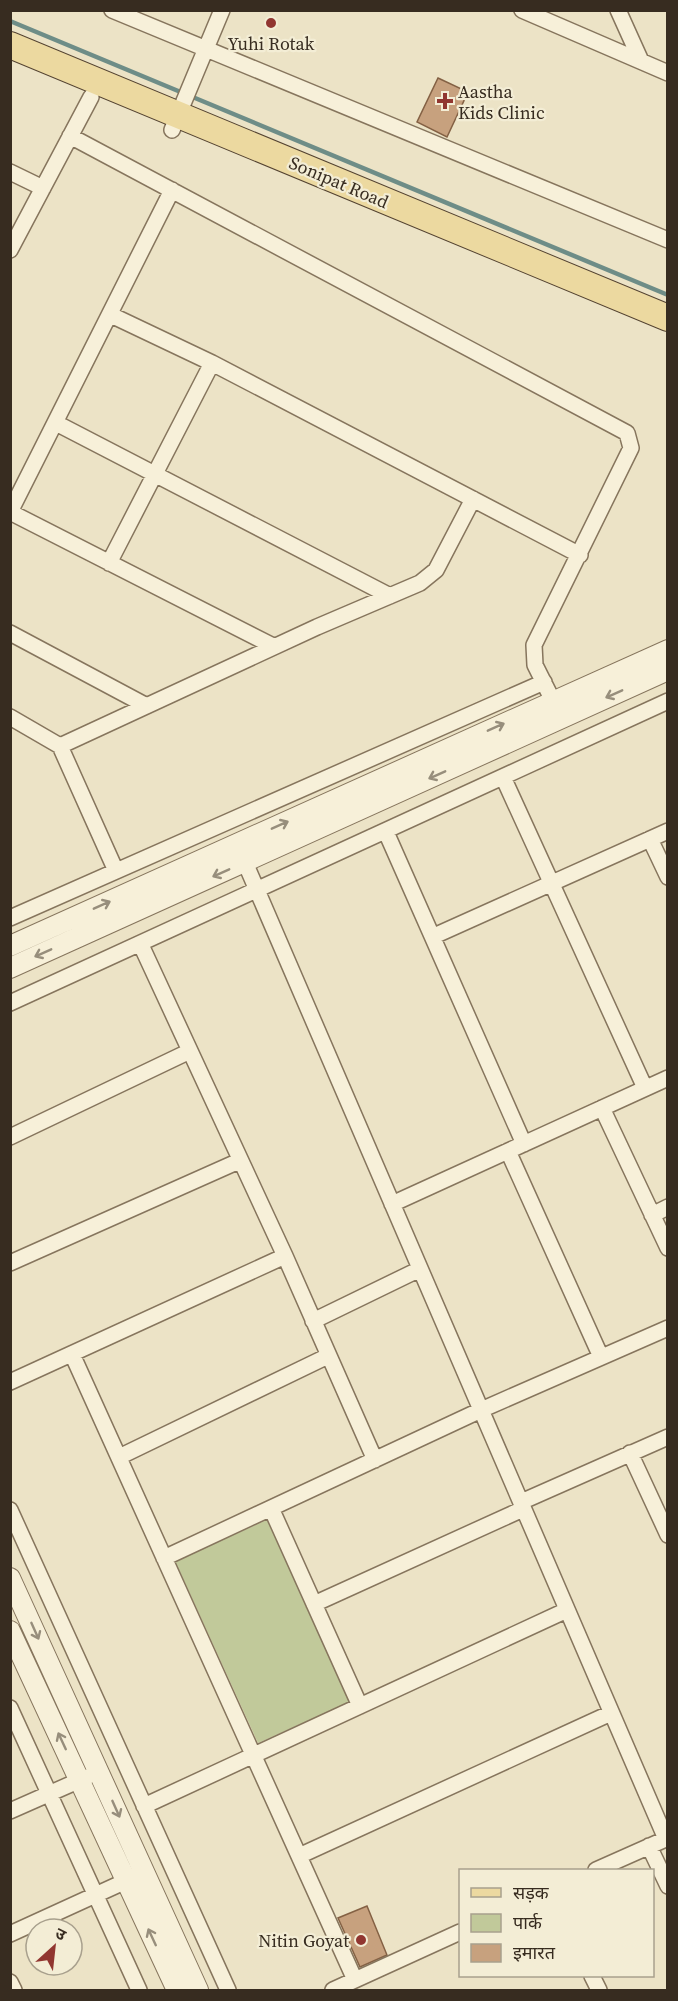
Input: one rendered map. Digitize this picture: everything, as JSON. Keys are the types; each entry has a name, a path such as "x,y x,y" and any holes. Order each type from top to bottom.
{"main road":[{"name":"Sonipat Road","path":"10,45 668,318"},
{"name":"Sonipat Road","path":"10,63 91,97 178,116 668,336"}],"street":[{"path":"112,10 668,240"},
{"path":"178,116 222,10"},
{"path":"522,10 668,73"},
{"path":"618,10 642,61"},
{"path":"10,250 91,97"},
{"path":"70,136 627,433 632,448 580,555 539,630 534,645 535,665 554,701"},
{"path":"10,172 43,188"},
{"path":"172,190 10,512 273,646"},
{"path":"111,315 212,363 580,555"},
{"path":"109,563 212,363"},
{"path":"56,423 390,596"},
{"path":"60,746 273,646 420,584 436,570 473,499"},
{"path":"10,633 145,705"},
{"path":"10,968 554,701 668,650"},
{"path":"10,946 241,853 668,670"},
{"path":"10,918 544,682"},
{"path":"10,1004 668,701"},
{"path":"10,717 60,746 116,872"},
{"path":"503,777 645,1088"},
{"path":"386,831 524,1144"},
{"path":"434,936 668,831"},
{"path":"650,839 668,877"},
{"path":"241,853 667,1838 598,1869"},
{"path":"141,945 239,1161 285,1256 375,1460"},
{"path":"10,1137 189,1051"},
{"path":"392,1204 668,1078"},
{"path":"602,1108 668,1248"},
{"path":"508,1151 601,1357"},
{"path":"10,1263 239,1161"},
{"path":"652,1215 668,1207"},
{"path":"10,1382 285,1256"},
{"path":"313,1321 420,1269"},
{"path":"164,1558 481,1410 668,1328"},
{"path":"72,1354 355,1980"},
{"path":"119,1457 328,1356"},
{"path":"314,1604 668,1437"},
{"path":"630,1453 668,1535"},
{"path":"271,1508 360,1706"},
{"path":"10,1510 228,1990"},
{"path":"10,1578 198,1990"},
{"path":"144,1806 567,1610"},
{"path":"10,1631 177,1990"},
{"path":"10,1708 139,1990"},
{"path":"299,1856 611,1713"},
{"path":"10,1811 99,1772"},
{"path":"649,1846 668,1886"},
{"path":"10,1934 126,1881"},
{"path":"333,1990 459,1932"},
{"path":"10,1982 14,1990"}],"green space":[{"path":"267,1520 350,1702 258,1743 175,1561"}],"building":[{"path":"438,78 468,92 447,137 417,122"},
{"name":"Nitin Goyat","path":"367,1906 387,1955 360,1967 338,1918"}],"waterway":[{"path":"10,21 668,295"}],"place":[{"name":"Yuhi Rotak","path":"271,23"},
{"name":"Aastha Kids Clinic","path":"445,101"},
{"name":"Nitin Goyat","path":"361,1940"}]}
